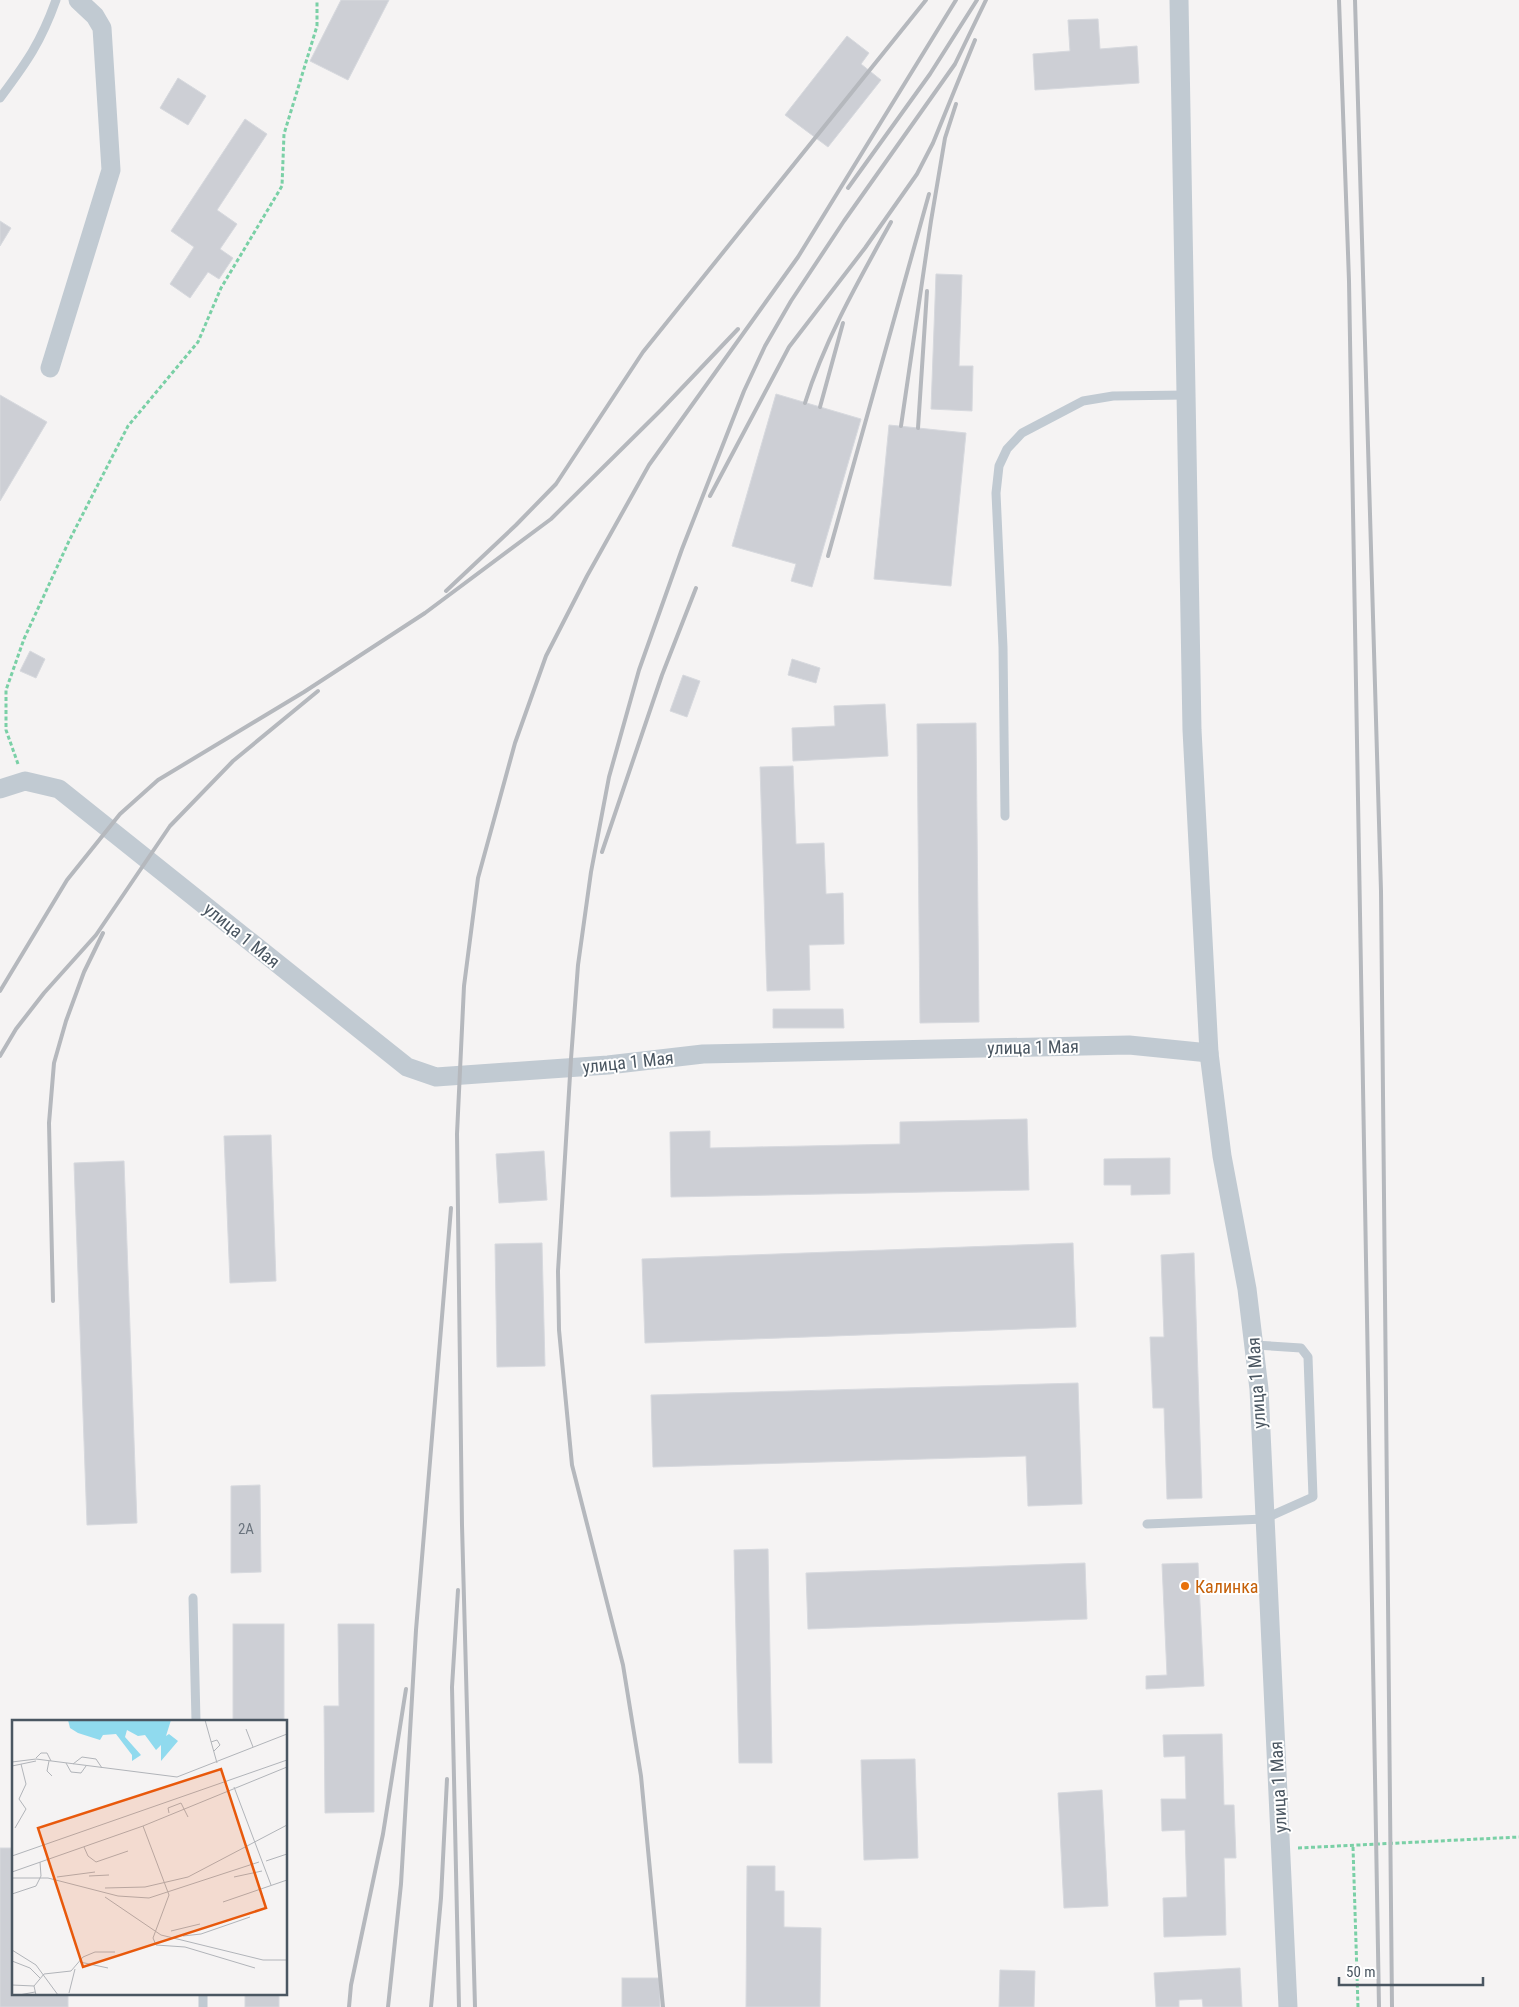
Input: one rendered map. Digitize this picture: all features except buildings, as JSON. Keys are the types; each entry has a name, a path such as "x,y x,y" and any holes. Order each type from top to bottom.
{"street":[{"path":"50,368 111,170 102,28 95,16 78,0"},
{"path":"1179,0 1192,730 1209,1053"},
{"path":"0,789 25,781"},
{"name":"улица 1 Мая","path":"25,781 59,789 408,1066 436,1077 608,1066 703,1054 1129,1045 1209,1053 1222,1156 1247,1290 1259,1389 1288,2007"}],"lane":[{"path":"0,98 31,58 44,34 56,0"},
{"path":"1005,816 1003,647 996,493 999,466 1007,449 1022,433 1083,401 1113,396 1186,395"},
{"path":"1147,1524 1264,1519 1313,1497 1308,1357 1300,1348 1255,1345"},
{"path":"193,1598 196,1720"},
{"path":"203,1994 203,2007"}],"path":[{"path":"25,781 6,730 6,690 24,639 69,541 128,426 198,342 221,288 282,186 284,134 318,26 317,0"},
{"path":"1298,1848 1353,1847 1519,1837"},
{"path":"1353,1847 1358,2007"}],"railway":[{"path":"446,591 556,484 643,352 926,0"},
{"path":"475,2007 462,1525 457,1134 464,986 478,878 515,743 546,656 587,576 649,465 798,257 956,0"},
{"path":"848,188 930,74 977,0"},
{"path":"663,2007 641,1776 623,1665 572,1465 559,1330 558,1271 571,1059 578,965 591,872 609,777 639,670 682,549 744,391 765,346 791,301 844,221 955,64 986,0"},
{"path":"1339,0 1349,281 1379,2007"},
{"path":"1355,0 1381,891 1392,2007"},
{"path":"710,496 789,347 865,248 917,174 933,143 975,40"},
{"path":"901,426 945,138 956,104"},
{"path":"828,556 929,194"},
{"path":"805,403 822,356 855,288 891,222"},
{"path":"918,428 927,291"},
{"path":"820,407 843,323"},
{"path":"0,991 67,880 120,814 158,780 304,692 425,613 551,519 661,410 738,329"},
{"path":"602,852 662,675 696,588"},
{"path":"0,1056 16,1029 44,993 96,935 170,826 233,761 318,691"},
{"path":"53,1301 49,1123 54,1063 66,1021 84,972 103,933"},
{"path":"388,2007 401,1884 416,1630 451,1208"},
{"path":"458,1590 452,1687 459,2007"},
{"path":"349,2007 351,1985 383,1834 406,1689"},
{"path":"431,2007 441,1898 447,1779"}],"place":[{"name":"Калинка","path":"1185,1586"}]}
